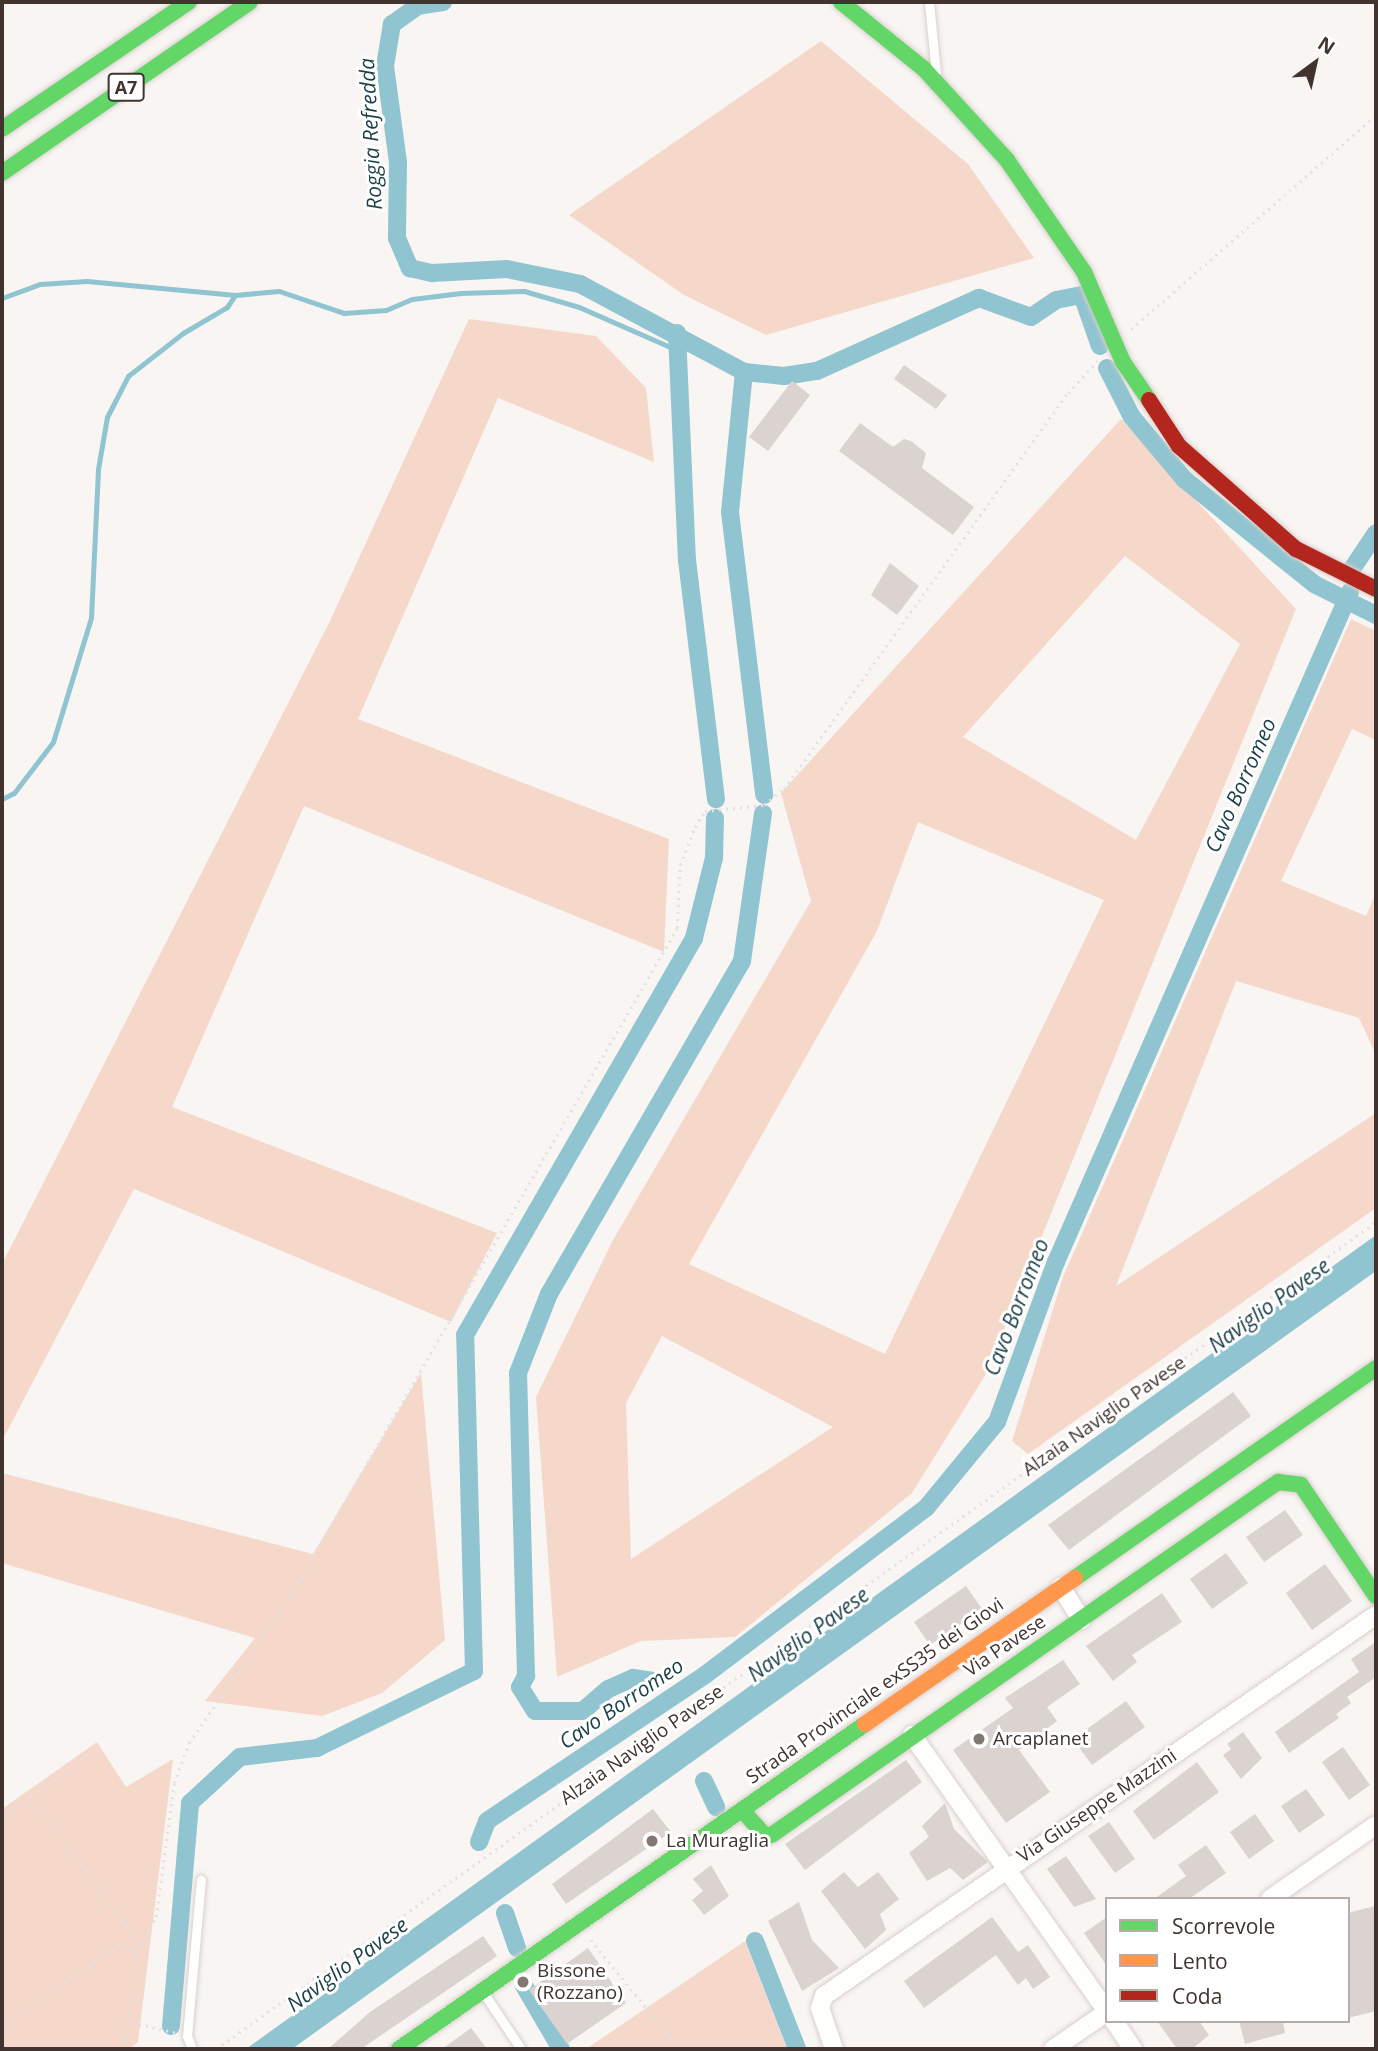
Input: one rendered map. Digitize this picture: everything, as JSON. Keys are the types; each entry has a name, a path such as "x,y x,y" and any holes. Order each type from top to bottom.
{"main road":[{"name":"A7","path":"2,129 189,2"},
{"name":"A7","path":"2,173 250,2"},
{"path":"841,2 963,107 1044,209 1084,272 1114,342 1144,400 1179,446 1296,549 1376,589"},
{"name":"Strada Provinciale exSS35 dei Giovi","path":"399,2049 1376,1368"},
{"name":"Via Pavese","path":"742,1810 766,1837 1278,1482 1301,1485 1376,1595"}],"street":[{"path":"1061,1587 1082,1620"},
{"name":"Via Giuseppe Mazzini","path":"834,2049 820,2002 1010,1867 1376,1615"},
{"path":"912,1734 1010,1867 1105,2008"},
{"path":"1273,1897 1376,1825"},
{"path":"1053,2049 1105,2012"},
{"path":"1115,2023 1133,2049"},
{"path":"423,2031 435,2049"}],"lane":[{"path":"929,2 936,82"},
{"path":"192,2049 187,2036 201,1880"},
{"path":"482,1991 521,2049"}],"path":[{"path":"125,2049 137,1953 156,1917 174,1783 190,1743 290,1596 677,928 680,865 695,827 705,811 764,805 784,789 1068,393 1114,342 1376,115"},
{"name":"Alzaia Naviglio Pavese","path":"216,2049 1376,1222"},
{"path":"2,1817 90,1754"},
{"path":"31,1796 141,1947"},
{"path":"578,1924 680,2049"},
{"path":"2,2027 118,1945 137,1953"},
{"path":"128,2022 187,2036"}],"shaded area":[{"path":"821,41 968,164 1034,258 766,335 684,295 569,215"},
{"path":"469,319 596,336 646,388 654,462 498,398 358,719 669,839 664,952 304,806 172,1107 497,1233 451,1322 134,1189 2,1441 2,1264 329,623"},
{"path":"1121,419 1296,609 986,1374 912,1493 735,1637 641,1641 557,1677 536,1397 613,1240 811,901 781,793","holes":["1125,556 1240,644 1136,840 963,737","918,822 1104,900 885,1354 689,1264 877,931","662,1336 833,1427 631,1559 626,1403"]},
{"path":"1351,619 1376,631 1376,740 1352,729 1281,881 1366,916 1376,893 1376,1055 1359,1018 1236,981 1116,1286 1376,1113 1376,1208 1028,1454 1012,1441 1063,1277"},
{"path":"421,1373 445,1640 382,1693 322,1716 205,1701 255,1638 2,1563 2,1473 313,1554"},
{"path":"97,1742 126,1787 173,1759 138,2042 129,2049 2,2049 2,1809"},
{"path":"745,1941 787,2049 586,2049"}],"water":[{"path":"1376,1235 1376,1271 292,2049 246,2049"}],"building":[{"path":"904,365 947,395 936,409 894,379"},
{"path":"792,381 810,395 768,451 749,437"},
{"path":"860,423 893,447 904,439 911,441 926,453 922,468 974,507 953,535 839,451"},
{"path":"890,563 919,586 897,615 871,595"},
{"path":"1233,1392 1251,1416 1069,1550 1048,1525"},
{"path":"1285,1510 1303,1535 1264,1562 1246,1537"},
{"path":"1226,1553 1248,1583 1212,1609 1190,1579"},
{"path":"1325,1564 1352,1601 1312,1630 1286,1593"},
{"path":"966,1586 982,1609 930,1645 914,1622"},
{"path":"1162,1593 1182,1622 1132,1655 1137,1662 1113,1681 1086,1646"},
{"path":"1376,1642 1376,1677 1347,1697 1351,1703 1336,1714 1339,1718 1289,1753 1275,1732 1359,1672 1351,1659"},
{"path":"1063,1660 1080,1684 1047,1707 1057,1721 1019,1750 1050,1792 1006,1823 953,1750 1013,1708 1005,1698"},
{"path":"1126,1701 1145,1727 1092,1765 1073,1739"},
{"path":"1243,1732 1262,1758 1241,1779 1223,1755 1231,1749 1227,1744"},
{"path":"1343,1747 1370,1785 1349,1800 1322,1762"},
{"path":"906,1760 922,1782 805,1870 785,1844"},
{"path":"1197,1762 1219,1792 1154,1840 1133,1811"},
{"path":"1306,1789 1325,1815 1299,1833 1281,1806"},
{"path":"945,1803 954,1829 988,1862 963,1880 950,1868 927,1881 909,1853 929,1837 922,1826"},
{"path":"653,1809 671,1832 566,1904 552,1884"},
{"path":"1255,1814 1274,1841 1249,1859 1230,1832"},
{"path":"1109,1822 1135,1859 1115,1873 1088,1836"},
{"path":"1206,1845 1226,1873 1192,1897 1157,1897 1186,1876 1178,1865"},
{"path":"1066,1856 1096,1899 1074,1907 1047,1869"},
{"path":"711,1865 729,1896 704,1915 692,1900 703,1891 693,1879"},
{"path":"844,1872 858,1887 878,1872 899,1899 880,1914 886,1930 865,1949 821,1891"},
{"path":"799,1902 812,1940 839,1968 802,1991 768,1921"},
{"path":"1376,1906 1376,2011 1350,2018 1350,1914"},
{"path":"992,1917 1018,1952 1028,1945 1050,1977 1033,1989 1026,1978 1018,1985 996,1955 924,2008 904,1981"},
{"path":"1105,1918 1105,1963 1084,1933"},
{"path":"483,1936 497,1956 361,2049 328,2049 370,2012"},
{"path":"588,1948 626,2003 567,2044 529,1990"},
{"path":"1158,2023 1200,2023 1209,2035 1192,2049 1177,2049"},
{"path":"1240,2023 1283,2023 1285,2033 1245,2044"},
{"path":"471,2028 487,2049 442,2049"}],"waterway":[{"name":"Roggia Refredda","path":"443,2 418,6 392,24 385,66 398,162 397,238 410,268 432,273 507,269 580,284 744,372 784,376 817,371 979,298 1031,317 1056,300 1082,295 1100,346"},
{"path":"2,298 40,284 87,281 235,295"},
{"path":"2,799 14,793 53,742 91,618 98,469 107,417 128,376 183,333 227,307 235,295 279,291 344,313 386,310 412,299 461,293 524,291 579,307 677,350"},
{"path":"677,333 687,560 716,799"},
{"path":"1107,368 1132,417 1184,479 1314,584 1376,615"},
{"path":"744,372 730,512 764,795"},
{"name":"Cavo Borromeo","path":"1352,569 1376,533"},
{"name":"Cavo Borromeo","path":"479,1842 487,1821 705,1675 926,1508 997,1422 1056,1262 1350,592"},
{"path":"653,1681 633,1678 608,1689 583,1711 535,1711 520,1687 526,1676 518,1373 549,1294 742,961 763,813"},
{"path":"171,2026 190,1803 240,1757 317,1748 474,1671 465,1335 694,938 714,858 715,818"},
{"path":"704,1781 716,1807"},
{"name":"Cavo Borromeo","path":"505,1913 517,1948"},
{"path":"755,1941 797,2049"},
{"name":"Cavo Borromeo","path":"523,1984 561,2049"}],"traffic: fast":[{"path":"2,129 189,2"},
{"path":"2,173 250,2"},
{"path":"841,2 924,69 1007,160 1084,272 1123,362 1149,400"},
{"path":"1075,1578 1376,1368"},
{"path":"742,1810 766,1837 773,1834 1278,1482 1301,1485 1376,1596"},
{"path":"399,2049 865,1724"}],"traffic: slow":[{"path":"865,1724 1075,1578"}],"traffic: jam":[{"path":"1149,400 1179,446 1296,549 1376,589"}],"place":[{"name":"Arcaplanet","path":"979,1739"},
{"name":"La Muraglia","path":"652,1841"},
{"name":"Bissone (Rozzano)","path":"523,1982"}],"water label":[{"name":"Naviglio Pavese","path":"1269,1305"},
{"name":"Naviglio Pavese","path":"808,1634"},
{"name":"Naviglio Pavese","path":"347,1964"}]}
